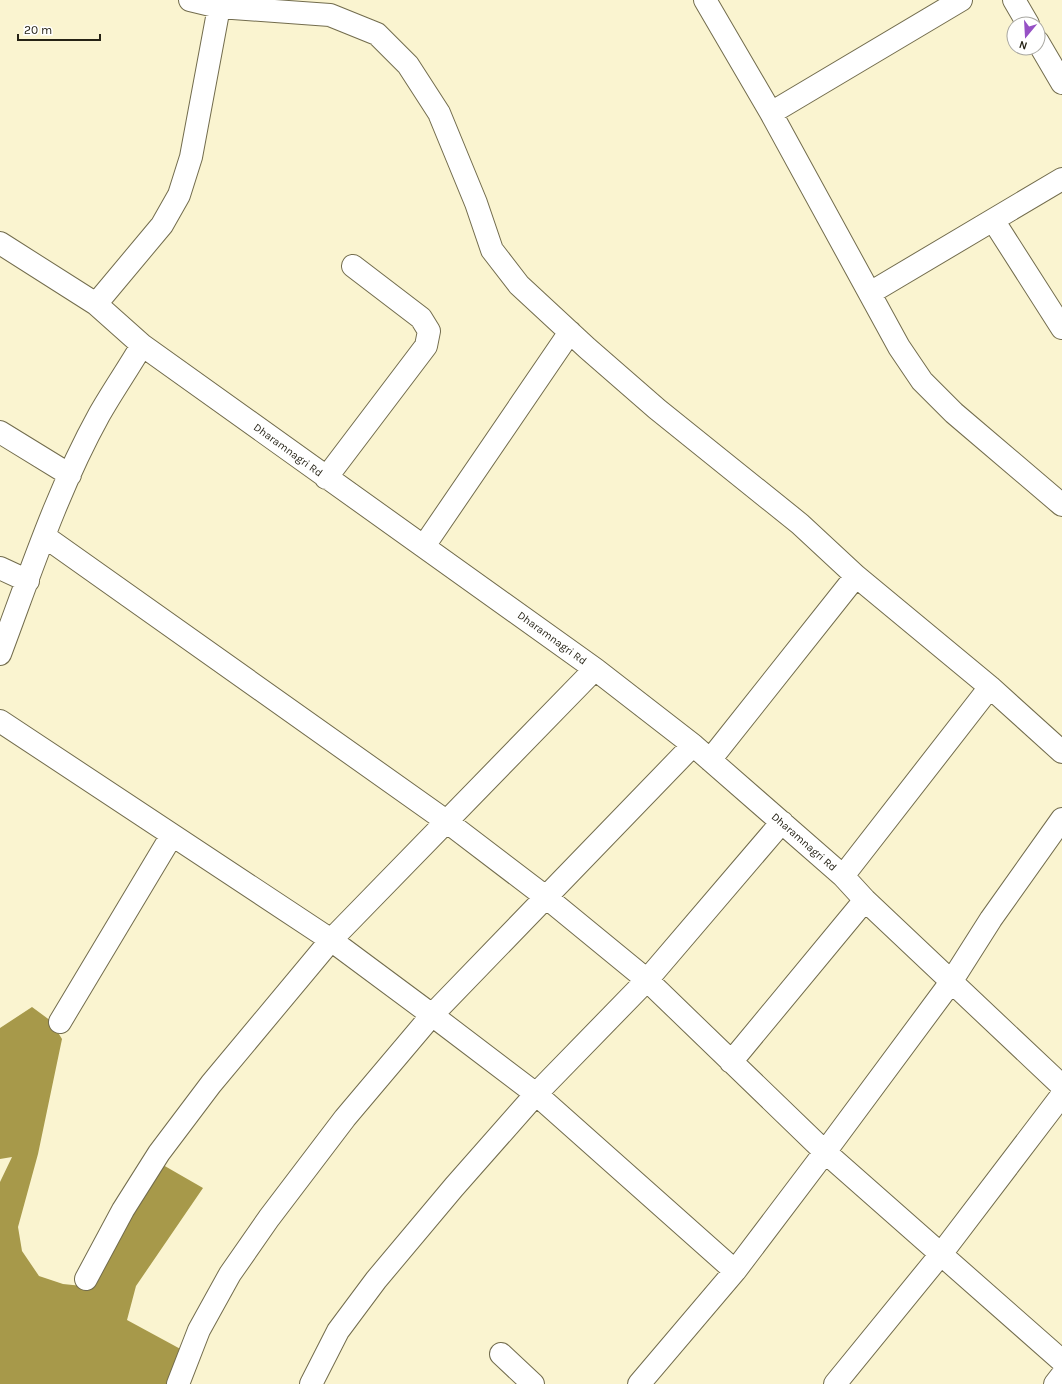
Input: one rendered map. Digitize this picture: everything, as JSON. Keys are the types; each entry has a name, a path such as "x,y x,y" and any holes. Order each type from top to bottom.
{"street":[{"path":"190,0 219,8 330,15 377,34 408,65 439,113 476,203 492,250 519,285 657,409 800,524 856,576 990,687 1062,752"},
{"path":"705,0 771,113 899,347 922,381 954,413 1062,505"},
{"path":"771,113 961,0"},
{"path":"1014,0 1023,16"},
{"path":"96,304 162,225 179,195 191,157 219,8"},
{"path":"1046,56 1062,83"},
{"path":"870,293 1062,179"},
{"path":"993,220 1062,328"},
{"name":"Dharamnagri Rd","path":"0,243 96,304 142,345 595,669 693,744 843,876 865,900 1062,1086"},
{"path":"326,478 426,346 429,331 421,318 353,266"},
{"path":"424,546 570,332"},
{"path":"0,654 44,536 70,475 99,416 142,345"},
{"path":"0,432 70,475"},
{"path":"44,536 446,821 547,898 647,980 825,1152 1062,1361"},
{"path":"0,568 28,581"},
{"path":"710,760 856,576"},
{"path":"86,1279 123,1210 159,1153 211,1084 331,940 595,669"},
{"path":"843,876 990,687"},
{"path":"0,722 331,940 432,1015 536,1094 735,1271"},
{"path":"178,1384 199,1330 230,1274 269,1218 345,1118 432,1015 547,898 693,744"},
{"path":"639,1384 735,1271 825,1152 952,982 991,919 1062,819"},
{"path":"311,1384 338,1331 376,1280 454,1187 536,1094 647,980 782,822"},
{"path":"60,1022 172,835"},
{"path":"731,1062 865,900"},
{"path":"836,1384 941,1254 1062,1095"},
{"path":"501,1354 533,1384"},
{"path":"1055,1384 1062,1375"}],"shaded area":[{"path":"32,1007 51,1021 62,1039 38,1154 18,1227 22,1251 39,1276 63,1284 92,1287 126,1225 163,1165 203,1188 136,1286 127,1320 186,1352 173,1384 0,1384 0,1182 12,1157 0,1159 0,1028"}]}
